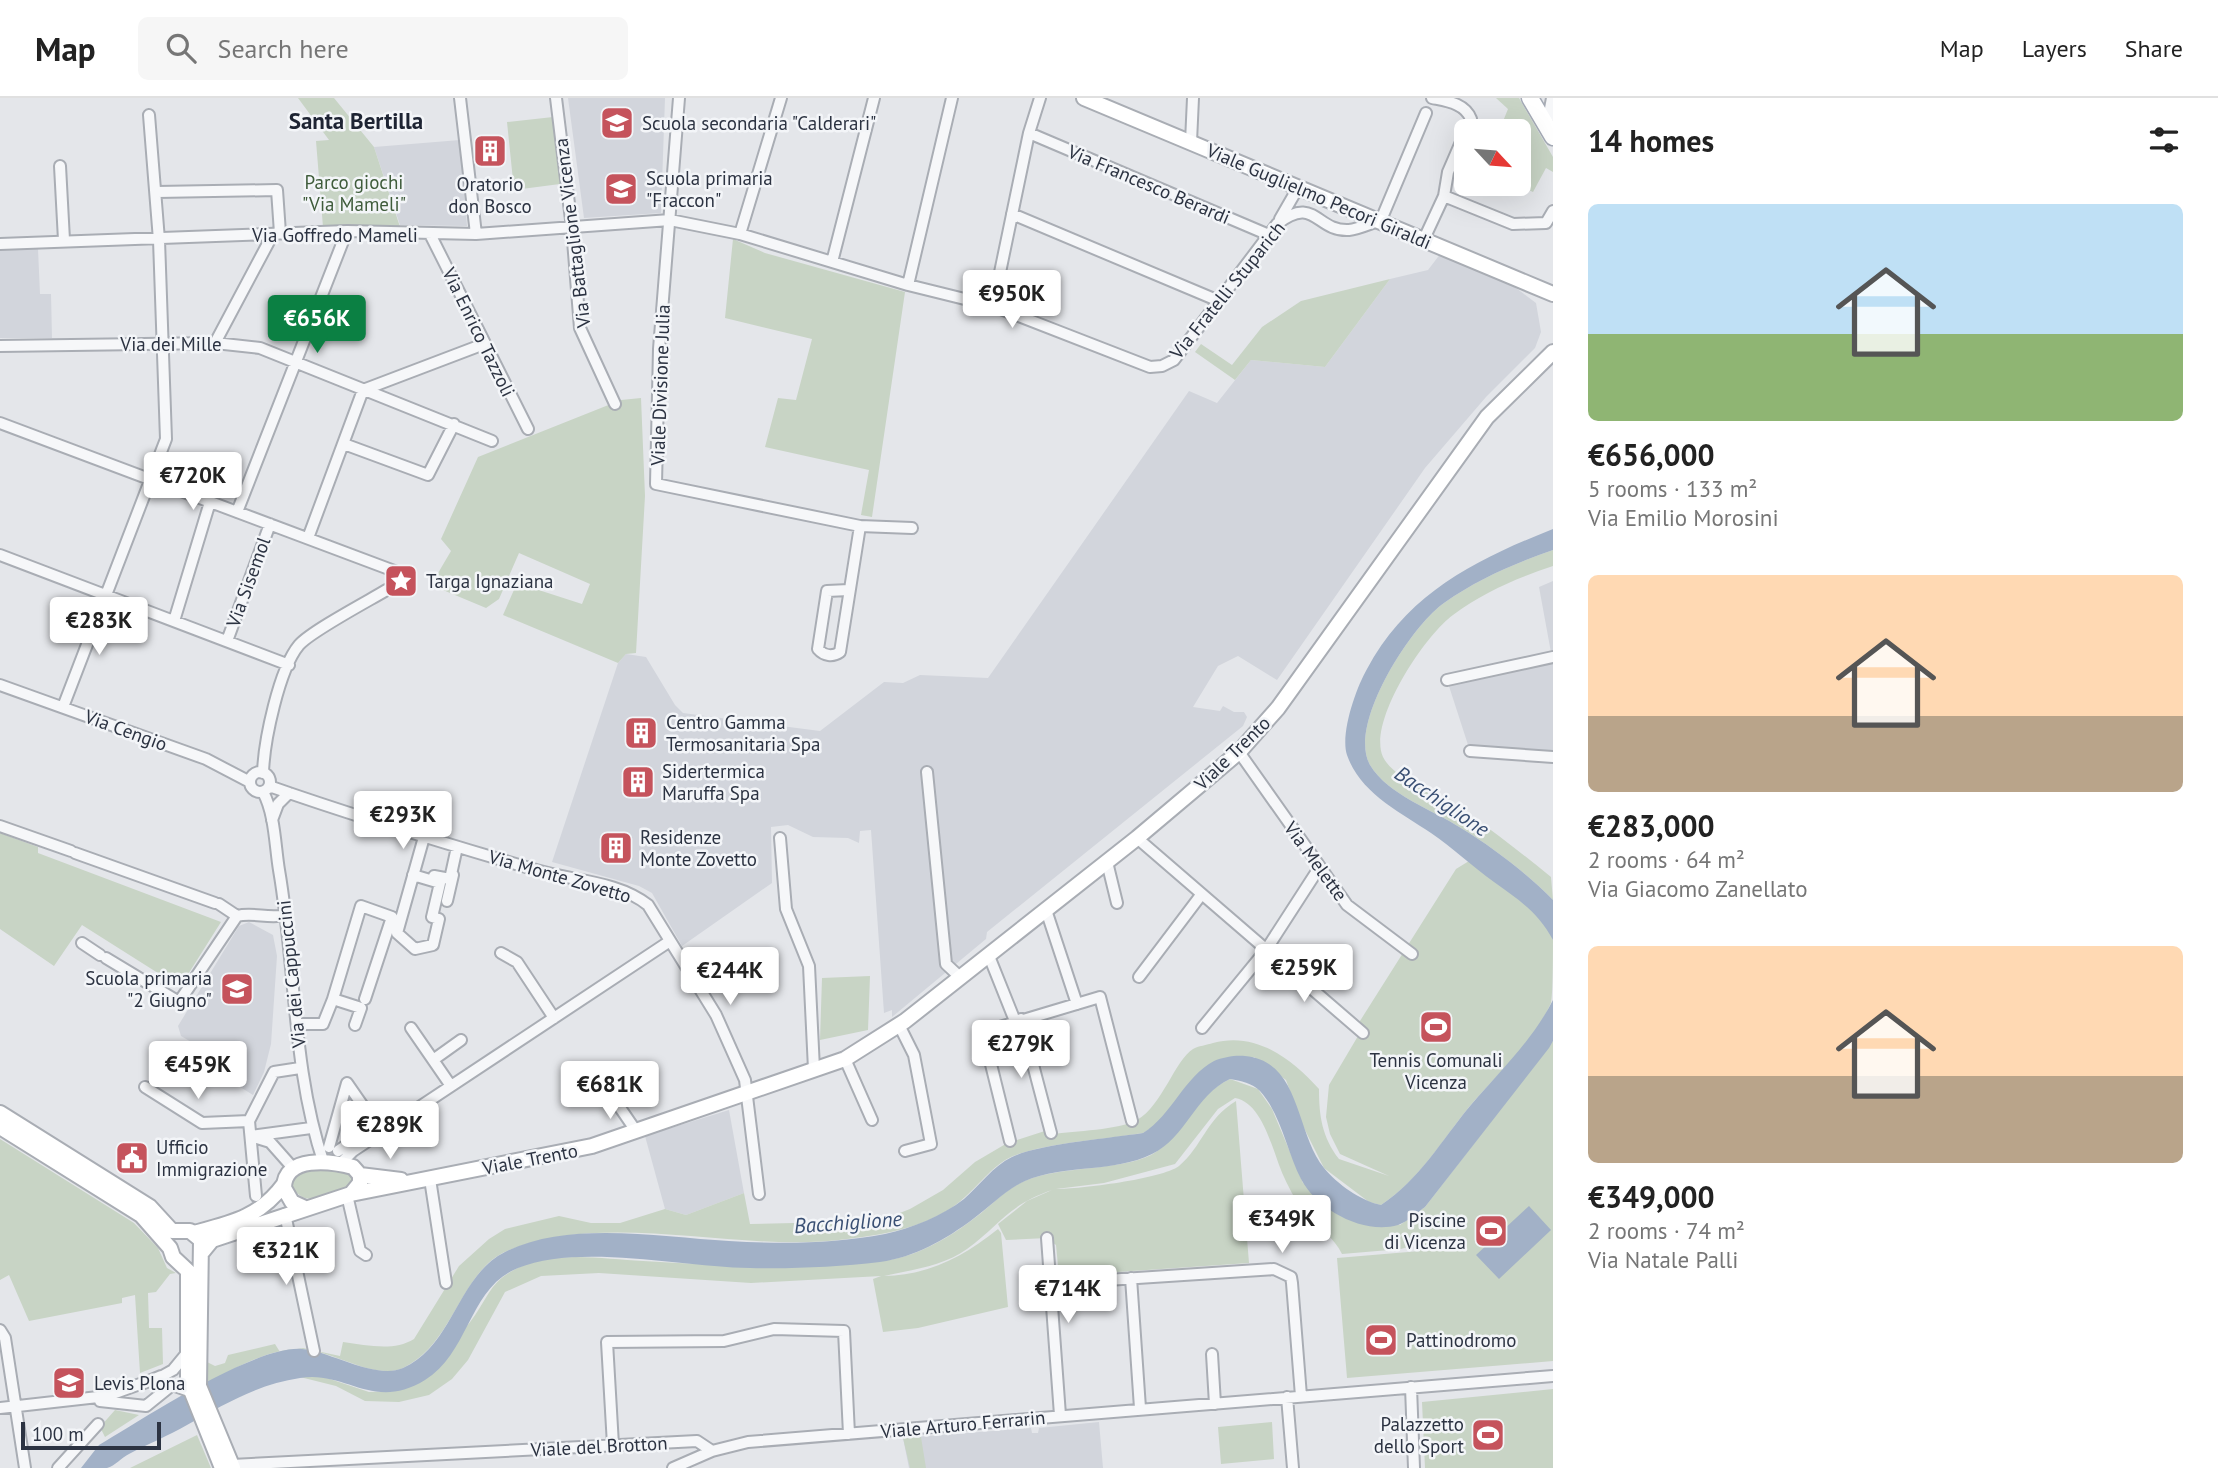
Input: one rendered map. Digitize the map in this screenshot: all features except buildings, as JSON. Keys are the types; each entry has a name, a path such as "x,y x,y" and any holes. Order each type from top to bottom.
{"main road":[{"name":"Viale Guglielmo Pecori Giraldi","path":"1084,98 1526,281"},
{"path":"1533,99 1550,131"},
{"path":"1526,281 1553,291"},
{"path":"1526,281 1553,302"},
{"path":"1539,367 1553,344"},
{"name":"Viale Trento","path":"305,1208 349,1194 592,1146 845,1059 899,1025 1137,838 1239,752 1278,708 1487,417 1553,352"},
{"name":"Viale Trento","path":"1539,367 1553,359"},
{"path":"0,1113 141,1201 172,1231 187,1233 201,1240 194,1388"},
{"path":"0,1127 141,1215 190,1276 187,1353 194,1388 229,1467"},
{"path":"170,1248 173,1238 258,1212 284,1184 293,1168 333,1157"},
{"name":"Viale Trento","path":"333,1157 353,1167 360,1175 423,1180"},
{"path":"349,1194 359,1186 360,1175"},
{"path":"284,1184 288,1199 305,1208"},
{"path":"180,1263 194,1263 212,1240 305,1208"}],"street":[{"path":"460,98 476,234"},
{"name":"Via Battaglione Vicenza","path":"556,98 572,228 580,328 615,404"},
{"name":"Viale Divisione Julia","path":"679,98 659,349 656,484 860,526"},
{"path":"740,234 781,98"},
{"path":"832,262 874,98"},
{"path":"908,285 952,98"},
{"path":"993,306 1029,132 1040,98"},
{"path":"1191,142 1193,98"},
{"path":"1424,239 1444,196 1448,172 1471,119 1468,112 1446,99 1432,98"},
{"path":"1550,131 1552,98"},
{"path":"1381,220 1426,113"},
{"path":"63,707 166,439 157,192 149,115"},
{"name":"Via Francesco Berardi","path":"1029,132 1269,235"},
{"path":"60,166 64,240"},
{"path":"1277,224 1299,186"},
{"path":"157,192 277,190 276,233 215,343"},
{"path":"1444,196 1513,224 1546,223 1553,211"},
{"name":"Via Fratelli Stuparich","path":"670,220 740,234 908,285 993,306 1150,367 1162,366 1174,360 1277,224 1292,213 1298,212 1349,230 1381,220"},
{"path":"1012,214 1219,301"},
{"name":"Via Goffredo Mameli","path":"0,244 347,231 476,234 670,220"},
{"path":"237,512 347,231"},
{"name":"Via Enrico Tazzoli","path":"430,234 528,429"},
{"name":"Via dei Mille","path":"0,346 215,343 260,348 492,441"},
{"path":"308,538 363,390 484,344"},
{"path":"0,423 397,572 396,585 300,644 289,664 265,738 263,773"},
{"path":"344,444 428,475 454,424"},
{"path":"174,621 210,502"},
{"name":"Via Sisemol","path":"226,640 270,524"},
{"path":"849,590 827,591 818,649 827,655 841,652 860,526 912,528"},
{"path":"0,555 289,664"},
{"path":"1447,680 1553,657"},
{"name":"Via Cengio","path":"0,685 206,759 250,782"},
{"path":"1470,751 1553,757"},
{"name":"Via Melette","path":"1239,752 1347,905 1393,937 1412,954"},
{"path":"927,772 946,964 961,978"},
{"path":"263,773 269,778 266,789 253,790 250,782 253,775 263,773"},
{"name":"Via Monte Zovetto","path":"266,789 289,793 458,848 549,874 632,892 648,905 716,1015 748,1091"},
{"name":"Via dei Cappuccini","path":"266,789 286,915 300,1068 311,1128 333,1157"},
{"path":"271,821 278,804 289,793"},
{"path":"0,826 217,903 236,916"},
{"path":"413,873 440,883 432,918 439,919 433,945 415,949 397,933 413,873 424,837"},
{"path":"780,838 786,909 809,966 814,1069"},
{"path":"1137,838 1363,1033"},
{"path":"413,873 449,880 458,848"},
{"path":"447,901 458,848"},
{"path":"1107,862 1117,903"},
{"path":"1202,1028 1266,950 1319,868"},
{"path":"1139,977 1201,895"},
{"path":"296,1024 323,1024 361,906 392,917 365,999"},
{"path":"1046,910 1077,1004"},
{"path":"82,943 179,1002 236,916 245,914 273,919 286,915"},
{"path":"378,1129 347,1083 331,1121 333,1157 353,1151 378,1129 451,1086 670,941"},
{"path":"501,953 517,962 554,1018"},
{"path":"989,956 1018,1020 1051,1133"},
{"path":"1010,1141 983,1032 1100,997 1132,1121"},
{"path":"333,999 361,1008 355,1025"},
{"path":"899,1025 914,1055 931,1144 905,1151"},
{"path":"411,1028 451,1086"},
{"path":"433,1060 461,1040"},
{"path":"845,1059 872,1120"},
{"path":"256,1196 249,1121 274,1072 300,1068"},
{"path":"145,1087 202,1123 249,1121"},
{"path":"748,1091 760,1194"},
{"path":"610,1093 636,1131"},
{"path":"251,1136 311,1128"},
{"path":"251,1136 270,1142 293,1168"},
{"path":"423,1180 446,1283"},
{"path":"349,1194 360,1251 366,1255"},
{"path":"285,1214 314,1351"},
{"path":"1047,1238 1060,1415"},
{"path":"1107,1280 1273,1269 1290,1276 1301,1396"},
{"path":"1131,1278 1140,1408"},
{"path":"0,1329 5,1338 25,1468"},
{"path":"613,1445 607,1342 733,1339 774,1329 844,1331 849,1434"},
{"path":"0,1408 116,1394 173,1370 187,1353"},
{"path":"1212,1354 1215,1404"},
{"name":"Viale Arturo Ferrarin","path":"673,1468 691,1464 712,1451 748,1442 1553,1376"},
{"path":"87,1398 141,1407 150,1404 172,1385 194,1388"},
{"path":"1411,1387 1414,1468"},
{"path":"1287,1397 1293,1468"},
{"path":"58,1468 98,1424"},
{"name":"Viale del Brotton","path":"229,1467 697,1441 712,1451"}],"shaded area":[{"path":"568,98 665,98 661,213 584,218"},
{"path":"460,140 467,226 400,225 374,147"},
{"path":"38,249 40,294 51,294 52,338 0,338 0,250"},
{"path":"1441,253 1504,279 1536,303 1541,332 1535,348 1486,397 1425,468 1277,680 1238,656 1218,666 1193,707 1220,711 1223,706 1234,712 1244,712 1247,717 1243,726 987,932 986,939 892,1017 892,1010 884,1013 871,830 860,831 859,843 848,838 813,837 788,825 771,827 772,883 682,946 652,893 639,886 552,862 618,663 626,654 646,657 675,705 683,713 820,731 884,682 903,683 920,675 988,678 1189,391 1217,403 1251,360 1325,367 1390,279 1428,270"},
{"path":"1553,581 1553,757 1470,751 1447,680 1552,658 1539,587"},
{"name":"Scuola primaria \"2 Giugno\"","path":"249,922 273,935 277,956 271,1044 264,1072 253,1095 195,1059 198,1046 181,1036 178,1026 239,926"},
{"path":"729,1110 744,1193 686,1215 665,1209 645,1136"},
{"path":"1099,1422 1103,1468 909,1468 903,1438 1031,1428 1032,1433 1038,1433 1039,1428"}],"green space":[{"name":"Parco giochi \"Via Mameli\"","path":"298,98 334,98 374,147 401,230 323,227 316,141 329,140"},
{"path":"1496,98 1519,98 1553,157 1553,172 1546,168 1533,192 1531,119 1504,119 1508,109"},
{"path":"553,117 560,184 514,190 507,122"},
{"path":"733,239 765,253 905,292 872,517 861,515 869,470 765,447 778,398 796,400 812,339 725,318"},
{"path":"1390,279 1325,367 1251,360 1235,380 1195,352 1201,344 1232,365 1262,327 1301,301"},
{"path":"641,398 645,496 636,653 626,654 618,663 503,615 517,583 582,604 590,584 519,553 499,599 486,608 431,585 451,551 441,539 478,457 621,400"},
{"path":"1553,550 1553,566 1489,593 1441,625 1414,659 1402,680 1383,723 1380,742 1383,757 1398,774 1471,816 1551,877 1553,900 1486,844 1388,785 1370,765 1365,747 1367,726 1386,678 1415,632 1430,615 1457,594 1483,579"},
{"path":"0,833 38,847 38,853 221,922 180,987 82,925 54,966 0,929"},
{"path":"1469,861 1529,906 1548,928 1553,940 1551,1003 1535,1032 1469,1107 1429,1160 1407,1184 1381,1205 1369,1202 1324,1168 1302,1124 1286,1080 1254,1057 1168,1111 1156,1125 1143,1133 1059,1145 1013,1156 993,1169 953,1207 910,1227 863,1237 805,1242 631,1233 588,1234 546,1239 507,1251 491,1261 478,1274 446,1326 420,1357 403,1368 391,1371 366,1368 314,1350 340,1356 343,1342 389,1346 414,1339 459,1266 489,1239 505,1229 559,1216 591,1223 620,1223 665,1209 686,1215 744,1193 750,1224 879,1221 910,1209 943,1190 975,1162 1009,1142 1010,1145 1017,1143 1017,1140 1051,1129 1053,1134 1084,1131 1119,1126 1137,1120 1154,1105 1186,1055 1197,1047 1213,1043 1229,1040 1258,1044 1297,1067 1319,1089 1323,1126 1339,1159 1389,1176 1340,1154 1330,1134 1326,1117 1329,1085 1358,1036 1353,1032 1456,869"},
{"path":"870,976 868,1030 820,1040 822,978"},
{"path":"1553,1041 1553,1361 1347,1378 1337,1258 1420,1251 1418,1244 1401,1249 1342,1254 1294,1197 1260,1119 1245,1102 1235,1098 1218,1109 1175,1164 1104,1183 1056,1189 1120,1182 1170,1171 1187,1158 1211,1124 1236,1101 1249,1263 1059,1276 1056,1245 1047,1238 1006,1240 998,1224 1027,1201 958,1255 927,1267 884,1276 916,1272 945,1263 972,1248 998,1229 1001,1233 1008,1307 918,1328 883,1332 873,1279 881,1276 751,1283 599,1273 541,1276 505,1292 468,1360 452,1379 429,1395 399,1402 365,1401 336,1386 300,1377 324,1377 369,1392 396,1391 457,1336 499,1281 512,1271 542,1260 576,1257 785,1266 873,1262 912,1254 953,1233 1019,1183 1057,1172 1124,1163 1151,1155 1172,1138 1207,1095 1230,1079 1258,1089 1272,1109 1303,1183 1400,1225 1425,1207"},
{"path":"0,1139 134,1223 158,1248 167,1268 176,1273 170,1274 156,1292 148,1293 149,1328 162,1328 163,1364 140,1373 135,1295 122,1298 122,1303 29,1321 9,1275 0,1280"},
{"path":"306,1168 348,1170 356,1177 351,1188 324,1197 308,1198 295,1191 289,1182"},
{"path":"275,1344 280,1351 252,1360 207,1383 207,1362 215,1366 225,1363 228,1355"},
{"name":"Palazzetto dello Sport","path":"1553,1389 1553,1468 1425,1468 1422,1402"},
{"path":"115,1410 139,1415 105,1437 100,1427"},
{"path":"1272,1422 1274,1459 1221,1464 1218,1427"},
{"path":"197,1435 211,1468 130,1468"},
{"path":"921,1437 926,1468 910,1468 903,1438"}],"water":[{"name":"Bacchiglione","path":"1553,529 1553,550 1483,579 1444,603 1415,632 1386,678 1375,702 1367,726 1365,747 1370,765 1388,785 1486,844 1553,900 1553,940 1541,922 1520,901 1371,791 1353,768 1345,746 1350,711 1363,677 1384,642 1402,619 1423,599 1471,567"},
{"name":"Bacchiglione","path":"1553,1000 1553,1041 1549,1048 1425,1207 1398,1225 1385,1227 1357,1223 1318,1201 1301,1179 1279,1122 1267,1100 1253,1086 1230,1079 1208,1095 1174,1138 1152,1154 1122,1164 1056,1172 1025,1181 952,1234 905,1256 864,1264 782,1268 724,1267 600,1257 542,1261 518,1268 502,1277 479,1304 452,1353 440,1368 407,1389 375,1391 316,1377 285,1381 255,1390 228,1403 126,1455 110,1467 81,1468 99,1445 199,1386 256,1359 282,1351 302,1349 366,1368 392,1371 403,1368 434,1344 465,1293 489,1263 505,1252 530,1242 585,1233 615,1233 748,1242 807,1242 846,1240 895,1231 946,1211 964,1199 999,1165 1024,1152 1143,1133 1162,1116 1194,1076 1214,1061 1225,1057 1245,1056 1263,1061 1277,1071 1295,1100 1307,1136 1324,1168 1350,1191 1381,1205 1395,1195 1429,1159 1525,1042"},
{"path":"1529,1206 1551,1230 1499,1279 1476,1255"}],"place":[{"name":"Scuola secondaria \"Calderari\"","path":"617,123"},
{"name":"Oratorio don Bosco","path":"490,151"},
{"name":"Scuola primaria \"Fraccon\"","path":"621,189"},
{"name":"Targa Ignaziana","path":"401,581"},
{"name":"Centro Gamma Termosanitaria Spa","path":"641,733"},
{"name":"Sidertermica Maruffa Spa","path":"638,782"},
{"name":"Residenze Monte Zovetto","path":"616,848"},
{"name":"Scuola primaria \"2 Giugno\"","path":"237,989"},
{"name":"Tennis Comunali Vicenza","path":"1436,1027"},
{"name":"Ufficio Immigrazione","path":"132,1158"},
{"name":"Piscine di Vicenza","path":"1491,1231"},
{"name":"Pattinodromo","path":"1381,1340"},
{"name":"Levis Plona","path":"69,1383"},
{"name":"Palazzetto dello Sport","path":"1488,1435"}],"district":[{"name":"Santa Bertilla","path":"356,120"}]}
